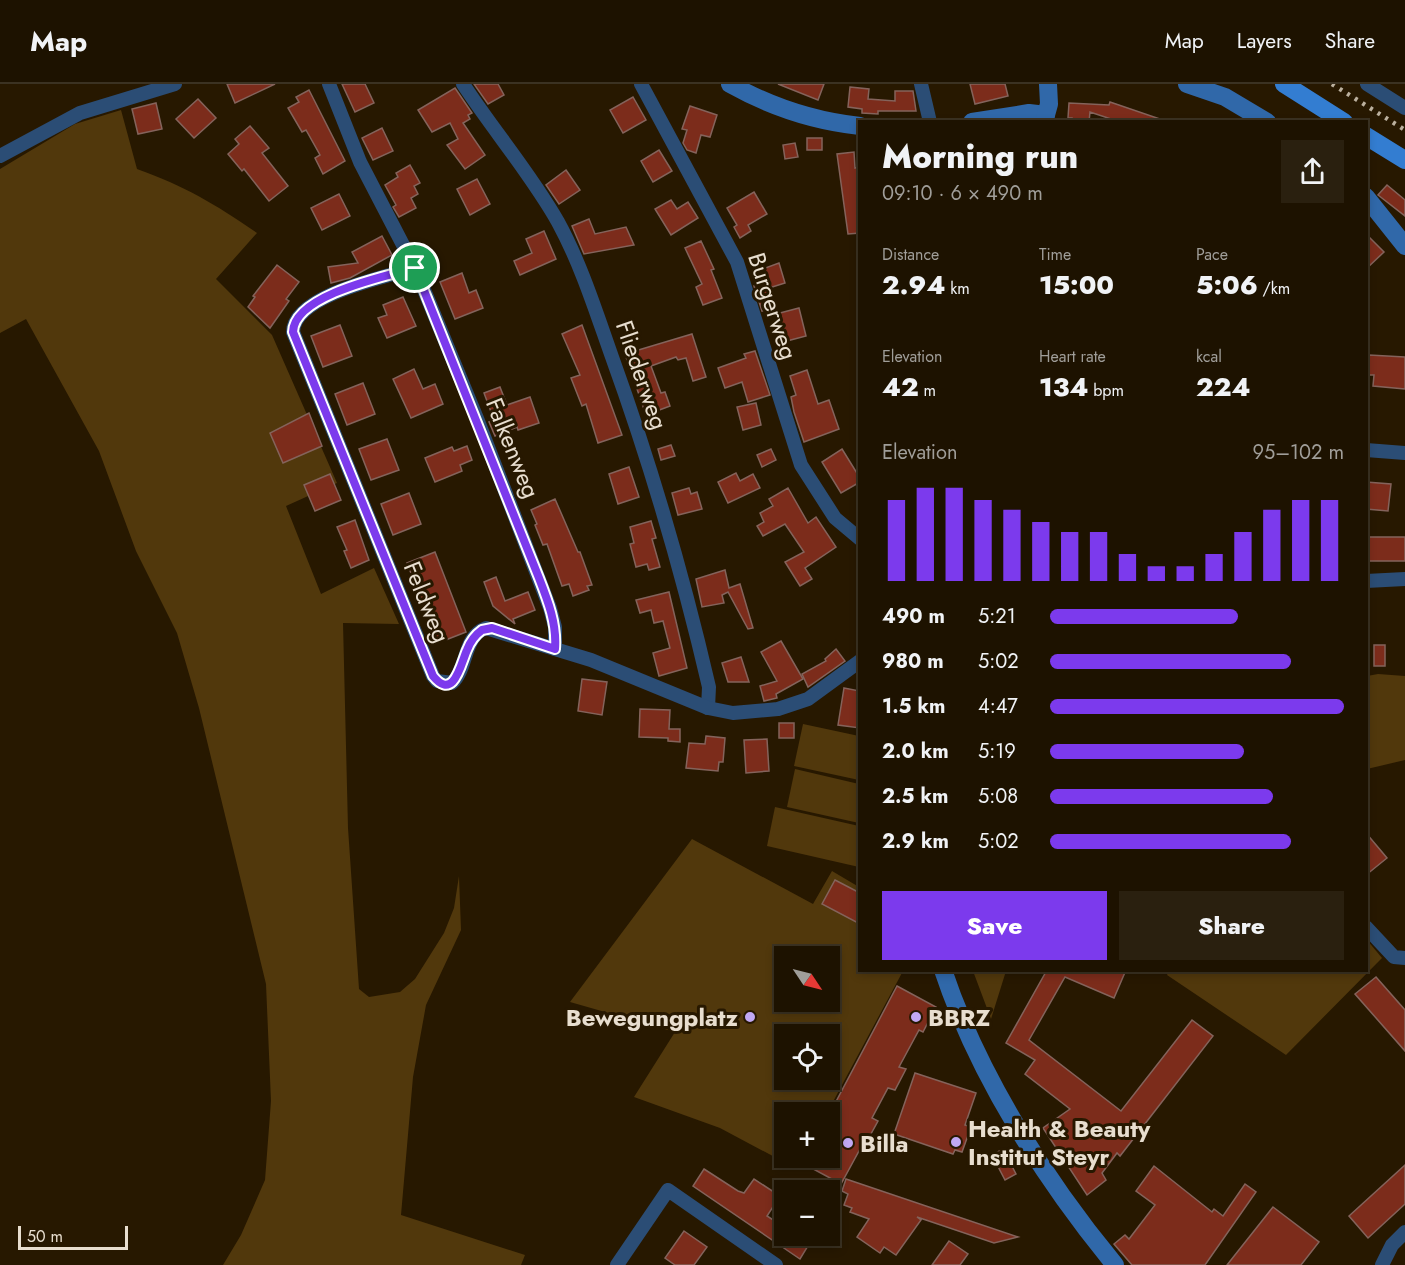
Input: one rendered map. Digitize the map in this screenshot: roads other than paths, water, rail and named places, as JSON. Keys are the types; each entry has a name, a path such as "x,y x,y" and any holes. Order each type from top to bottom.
{"main road":[{"path":"1284,84 1341,120"},
{"path":"1368,137 1405,160"}],"street":[{"path":"0,156 80,114 175,84"},
{"name":"Falkenweg","path":"329,84 360,162 415,268 539,578 555,627 555,649"},
{"name":"Fliederweg","path":"463,84 552,213 567,239 627,398 667,523 709,687 708,708"},
{"name":"Burgerweg","path":"640,84 737,262 801,465 835,519 858,537"},
{"path":"730,84 791,112 833,123 858,126"},
{"path":"921,84 930,120"},
{"path":"983,120 1029,112 1045,118 1048,84 1054,84"},
{"path":"1187,84 1225,98 1244,115 1260,120"},
{"path":"1366,84 1405,108"},
{"path":"1368,200 1405,246"},
{"name":"Feldweg","path":"415,268 360,284 321,299 300,314 295,321 293,332 437,681 452,683 460,672 476,634 486,628 618,671 708,708 742,712 770,711 793,705 822,690 858,663"},
{"path":"1368,450 1405,453"},
{"path":"1368,581 1405,579"},
{"path":"1368,929 1394,957 1405,958"},
{"path":"944,972 963,1024 982,1062 1039,1160 1080,1223 1115,1265"},
{"path":"617,1265 668,1190 776,1265"},
{"path":"1382,1265 1392,1245 1405,1232"}],"railway":[{"path":"1332,84 1405,130"}],"place":[{"name":"Bewegungplatz","path":"750,1017"},
{"name":"BBRZ","path":"916,1017"},
{"name":"Health & Beauty Institut Steyr","path":"956,1142"},
{"name":"Billa","path":"848,1143"}]}
